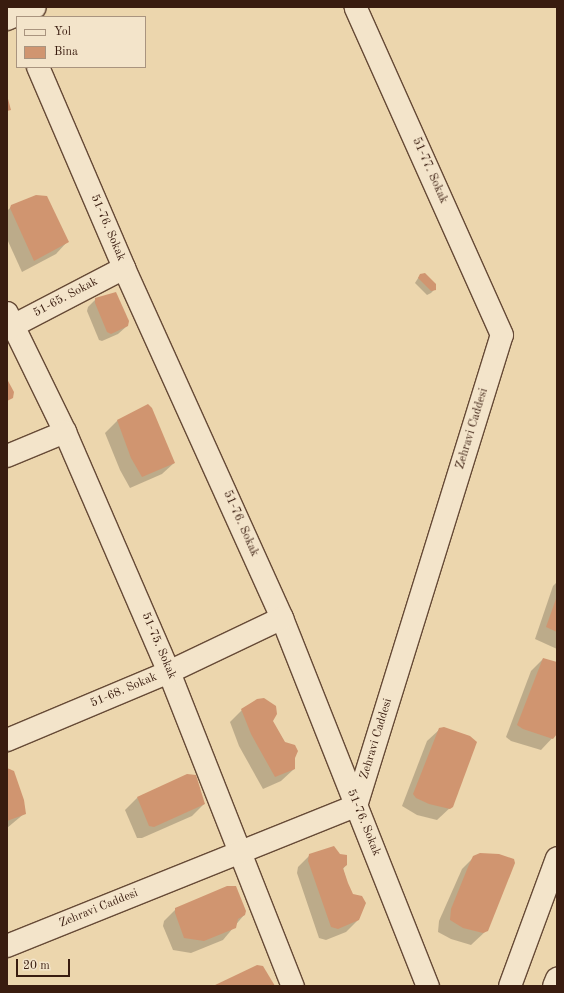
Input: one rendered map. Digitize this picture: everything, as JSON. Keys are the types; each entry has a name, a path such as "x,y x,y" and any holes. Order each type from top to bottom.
{"street":[{"path":"13,15 36,7"},
{"name":"51-77. Sokak","path":"355,7 502,335"},
{"name":"51-76. Sokak","path":"38,68 124,268 282,618 428,986"},
{"name":"51-65. Sokak","path":"9,323 124,268"},
{"name":"51-75. Sokak","path":"9,323 65,432 169,672 293,986"},
{"name":"Zehravi Caddesi","path":"7,946 356,806 502,335"},
{"path":"7,456 65,432"},
{"name":"51-68. Sokak","path":"7,740 169,672 282,618"},
{"path":"510,986 557,858"},
{"path":"554,986 557,979"}],"building":[{"path":"7,95 11,110 7,111"},
{"path":"36,195 47,196 69,242 34,261 10,208 11,205"},
{"path":"425,273 436,284 436,290 431,291 418,278 420,274"},
{"path":"116,292 129,321 128,326 111,334 107,332 95,303 95,298"},
{"path":"7,379 14,392 13,398 7,401"},
{"path":"148,404 152,408 175,463 142,477 131,458 117,420"},
{"path":"557,596 557,632 546,627"},
{"path":"543,658 557,662 557,734 553,739 523,729 517,725"},
{"path":"264,698 276,706 277,714 273,721 285,742 295,745 298,751 295,758 295,769 275,777 251,734 241,709 257,699"},
{"path":"444,727 470,736 477,742 453,807 450,809 429,804 416,798 413,794 439,728"},
{"path":"7,768 14,771 24,800 26,814 7,821"},
{"path":"187,774 196,775 205,804 154,827 149,826 137,797"},
{"path":"334,846 340,854 347,855 347,865 343,868 353,894 362,896 366,903 359,920 338,929 331,927 308,861 309,854"},
{"path":"480,853 499,854 514,859 515,863 488,931 483,933 463,928 450,920 451,909 468,867 473,856"},
{"path":"227,886 236,886 246,911 245,915 238,919 236,928 204,941 184,938 175,913 175,908"},
{"path":"257,965 263,966 275,986 213,986"}]}
